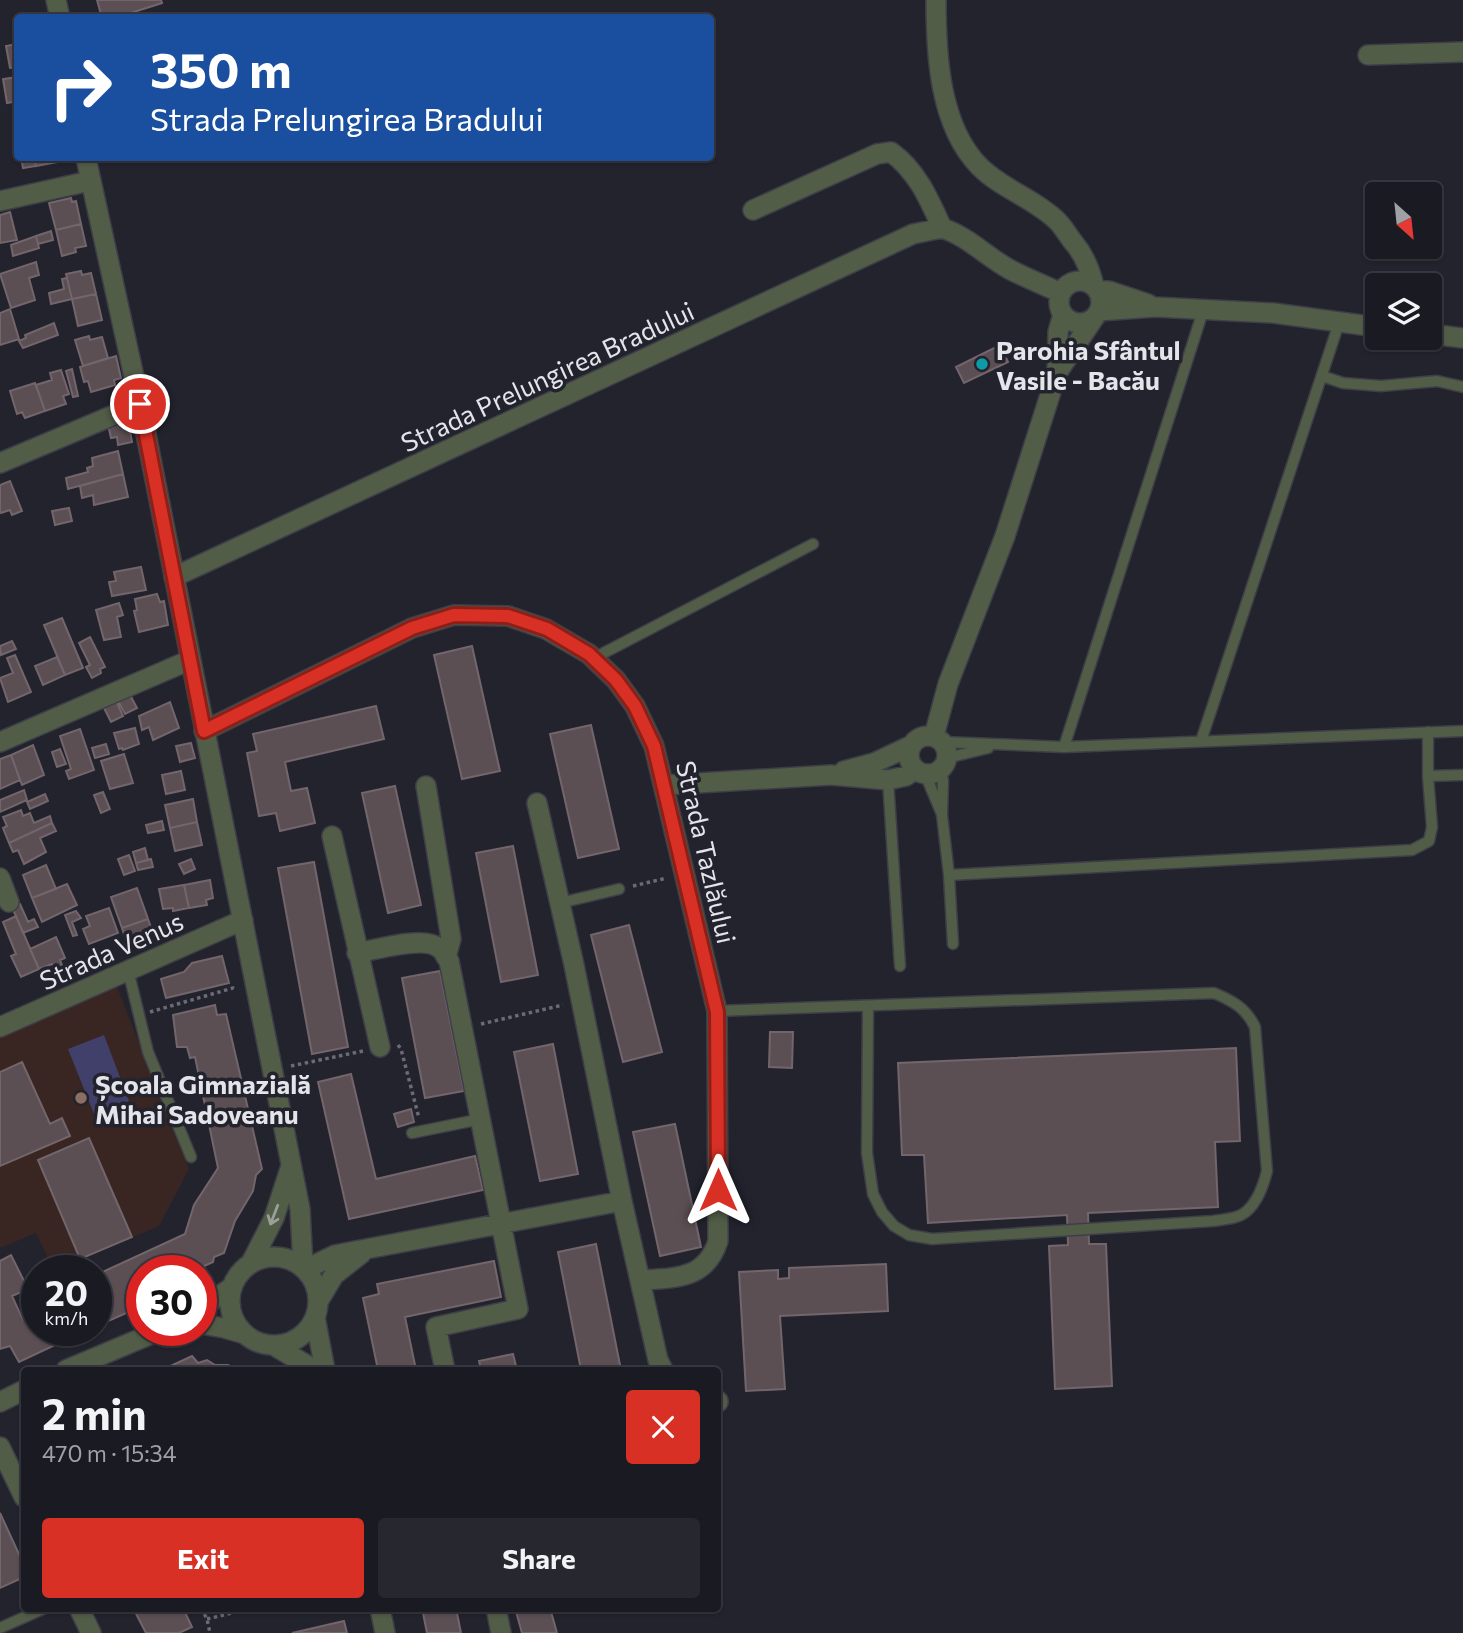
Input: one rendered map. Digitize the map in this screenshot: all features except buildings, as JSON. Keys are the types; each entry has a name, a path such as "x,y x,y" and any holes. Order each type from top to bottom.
{"street":[{"path":"936,0 936,43 946,104 967,150 992,177 1054,218 1079,247 1086,260 1082,288 1059,308 1063,314 1077,323 1097,315 1156,307 1273,313 1365,326"},
{"path":"1368,55 1463,52"},
{"path":"753,210 877,154 891,152 903,161 926,192 942,228 959,234 977,249 1010,269 1082,288 1109,292 1156,307"},
{"path":"87,161 140,404 300,1209 304,1268"},
{"path":"0,201 90,181"},
{"name":"Strada Prelungirea Bradului","path":"174,577 913,234 942,228"},
{"path":"1057,373 1097,315 1101,297 1082,288"},
{"path":"665,785 831,775 888,780 906,776 934,758 948,684 1005,536 1057,373 1058,332 1063,314"},
{"path":"1442,335 1463,338"},
{"path":"0,463 140,404"},
{"name":"Strada Tazlăului","path":"204,731 412,628 454,615 508,616 547,629 594,658 616,680 635,706 654,746 717,1012 718,1241 713,1256 703,1267 678,1277 640,1280"},
{"path":"0,742 190,660"},
{"path":"831,775 874,763 912,745 917,739 934,758"},
{"path":"426,786 451,939 446,957"},
{"path":"537,803 582,1001 658,1367"},
{"path":"332,836 380,1047"},
{"path":"0,877 9,902"},
{"name":"Strada Venus","path":"0,1027 243,920"},
{"path":"357,953 427,943 439,947 449,961 518,1309 436,1327 444,1367"},
{"path":"291,1165 274,1217 251,1262 236,1278 232,1287 231,1313 245,1334 253,1340 273,1345 310,1367"},
{"path":"304,1268 335,1255 622,1201"},
{"path":"273,1345 298,1338 308,1329 326,1285 365,1250"},
{"path":"251,1262 278,1256 291,1259 304,1268 317,1289 325,1367"},
{"path":"217,1297 232,1287"},
{"path":"217,1327 245,1334"},
{"path":"78,1367 126,1346"},
{"path":"0,1402 21,1392"},
{"path":"0,1447 21,1491"},
{"path":"81,1612 91,1633"},
{"path":"381,1612 385,1633"},
{"path":"497,1612 501,1633"}],"lane":[{"path":"1063,747 1203,311"},
{"path":"1201,741 1339,323"},
{"path":"1322,376 1343,383 1381,386 1437,381 1463,387"},
{"path":"594,658 813,544"},
{"path":"934,758 994,746 1063,747 1463,731"},
{"path":"949,875 1412,850 1429,841 1432,827 1428,732"},
{"path":"934,758 994,746"},
{"path":"934,758 949,875 953,944"},
{"path":"934,758 943,781 942,815"},
{"path":"1428,776 1463,775"},
{"path":"888,780 900,966"},
{"path":"560,903 619,889"},
{"path":"128,970 148,1052 191,1157"},
{"path":"717,1012 868,1006 1214,993 1234,1001 1249,1014 1255,1027 1267,1171 1262,1188 1253,1203 1239,1217 1213,1221 932,1239 909,1235 894,1226 882,1212 873,1194 867,1153 868,1006"},
{"path":"418,1132 481,1119"},
{"path":"0,1628 36,1612"}],"path":[{"path":"619,889 686,874"},
{"path":"139,1015 233,988 239,992"},
{"path":"463,1028 582,1001"},
{"path":"272,1070 398,1045 418,1132"},
{"path":"203,1612 209,1633"},
{"path":"207,1619 236,1612"}],"shaded area":[{"name":"Școala Gimnazială Mihai Sadoveanu","path":"113,977 189,1169 159,1226 90,1255 47,1255 36,1233 0,1248 0,1027"},
{"path":"104,1035 129,1101 94,1114 68,1049"}],"place":[{"name":"Parohia Sfântul Vasile - Bacău","path":"982,364"},
{"name":"Școala Gimnazială Mihai Sadoveanu","path":"81,1098"}],"route":[{"path":"140,404 204,731 412,628 454,615 508,616 547,629 589,654 616,680 635,706 654,746 717,1012 718,1190"}]}
